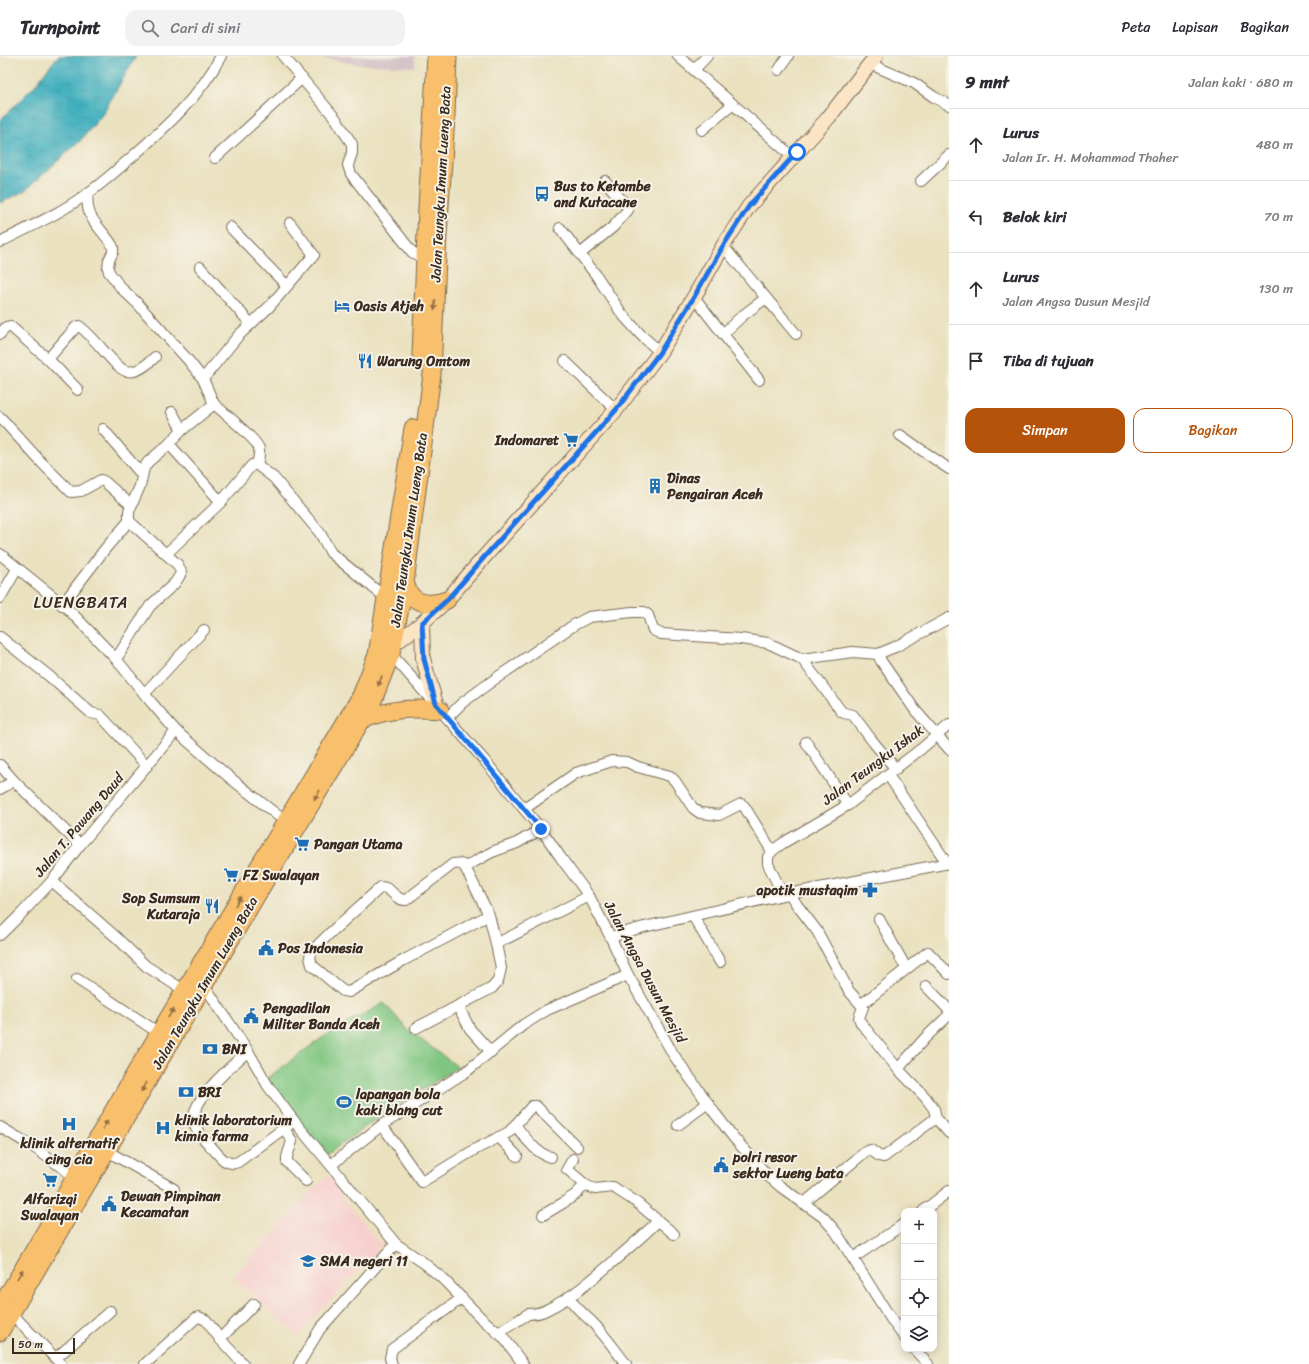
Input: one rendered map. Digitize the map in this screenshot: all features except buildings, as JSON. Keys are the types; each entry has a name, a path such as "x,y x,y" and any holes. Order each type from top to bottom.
{"highway":[{"name":"Jalan Teungku Imum Lueng Bata","path":"0,1332 6,1310 46,1230 75,1177 185,991 372,703 392,649 405,583 420,416 426,208 436,56"},
{"name":"Jalan Teungku Imum Lueng Bata","path":"6,1310 106,1151 204,985 270,860 286,822 361,696 377,655 386,598 420,416 432,374 448,56"},
{"path":"405,583 410,595 416,600 428,604 439,603 447,600"},
{"path":"361,721 376,714 396,710 420,708 441,711"}],"main road":[{"path":"392,649 447,600 616,410 660,352 723,246 749,206 829,117 873,60"},
{"path":"422,623 424,659 441,711"}],"street":[{"path":"0,242 45,220 88,194 148,143 187,105 221,56"},
{"path":"283,56 336,119 352,144 352,153 348,165 351,174 412,252 425,259"},
{"path":"678,56 792,157"},
{"path":"694,70 707,56"},
{"path":"779,70 788,56"},
{"path":"873,60 949,105"},
{"path":"215,158 302,78"},
{"path":"702,130 732,105"},
{"path":"921,180 949,155"},
{"path":"580,254 614,227 628,210 627,206 604,181"},
{"path":"88,194 86,202 91,218 113,247 113,252 109,260 108,272 121,288 174,343 203,379 214,404 258,446 260,449 257,465"},
{"path":"203,379 238,336 268,307 314,255 290,223"},
{"path":"230,227 287,286"},
{"path":"560,228 596,275 622,314 640,335 660,352"},
{"path":"723,246 796,334"},
{"path":"200,266 250,324"},
{"path":"694,297 759,380"},
{"path":"723,334 742,316 766,298"},
{"path":"0,334 6,327 10,326 48,359 78,390"},
{"path":"48,359 76,327 79,326 96,341 117,366 124,371 128,372 140,369 155,357"},
{"path":"565,360 616,410"},
{"path":"62,605 105,549 129,521 129,511 140,486 142,475 148,462 169,444 182,430 214,404"},
{"path":"172,412 182,430"},
{"path":"0,416 42,463 71,492 82,491 101,480 131,505"},
{"path":"103,430 142,475"},
{"path":"900,435 949,469"},
{"path":"169,444 221,502"},
{"path":"166,554 221,502 252,465 257,465 274,478 320,533 331,553 386,598"},
{"path":"116,659 150,606 175,583 181,572 178,565 129,521"},
{"path":"0,554 62,605 116,659 176,731 229,777 286,822"},
{"path":"0,598 17,569"},
{"path":"441,711 462,703 574,625 589,617 644,612 648,616 653,630 661,634 741,639 768,643 802,659 841,711 853,715 874,743 948,863 786,895 629,931 612,938"},
{"path":"802,659 854,652 878,654 895,647 949,618"},
{"path":"144,693 204,630"},
{"path":"0,637 49,676 91,713 100,715 147,766"},
{"name":"Jalan Angsa Dusun Mesjid","path":"392,649 441,711 541,829 560,858 589,896 612,938 628,975 673,1054 734,1138 754,1161 781,1187 823,1217 830,1225 901,1333"},
{"path":"878,654 881,661 915,710 949,749"},
{"name":"Jalan Teungku Ishak","path":"772,851 848,805 892,772 949,725"},
{"name":"Jalan T. Pawang Daud","path":"0,935 52,880 176,731"},
{"path":"806,742 848,805"},
{"path":"524,809 580,771 612,761 627,762 638,767 670,776 693,808 700,814 719,815 741,804 744,806 772,851 768,857 768,864 786,895 797,905 817,931 849,991 862,1004 863,1010 859,1020 898,1069 934,1108 936,1118 949,1132"},
{"path":"0,764 14,781 80,845"},
{"path":"0,789 14,781"},
{"path":"465,867 492,852 517,843 541,829"},
{"path":"416,1028 492,988 498,981 501,968 489,915 465,867 458,863 453,864 406,900 398,899 387,888 381,887 311,952 310,957 312,965 343,991 349,992 404,960 489,915"},
{"path":"52,880 146,966 185,991"},
{"path":"496,944 589,896"},
{"path":"693,916 720,962"},
{"path":"879,919 906,968"},
{"path":"862,1004 928,952 949,974"},
{"path":"331,1165 382,1125 467,1071 523,1025 547,1010 628,975"},
{"path":"77,979 159,1033"},
{"path":"204,985 248,1051 268,1086 294,1121 396,1244 432,1269 510,1345 523,1364"},
{"path":"926,986 949,1010"},
{"path":"458,1006 470,1029 492,1052"},
{"path":"898,1069 925,1038 949,1015"},
{"path":"248,1051 216,1079 194,1110 194,1122 196,1127 219,1155 226,1162 233,1164 294,1121"},
{"path":"678,1125 708,1103"},
{"path":"382,1125 422,1182 474,1150 508,1132 532,1106 536,1106 577,1147"},
{"path":"803,1204 865,1152 871,1150 879,1156 884,1156 936,1118"},
{"path":"515,1125 528,1141 544,1155 551,1157"},
{"path":"0,1127 32,1146 75,1177"},
{"path":"284,1128 290,1137 292,1144 287,1157 287,1162 306,1181"},
{"path":"499,1137 517,1156"},
{"path":"106,1151 174,1189"},
{"path":"573,1159 567,1169 587,1186 595,1189 610,1186 616,1188 636,1202 674,1234"},
{"path":"543,1215 587,1186"},
{"path":"927,1208 949,1191"},
{"path":"498,1333 528,1314 547,1310 568,1297 595,1277 642,1237 658,1221"},
{"path":"853,1258 901,1226"},
{"path":"299,1364 320,1329 396,1244"},
{"path":"568,1297 603,1335 626,1364"},
{"path":"392,1364 390,1358 392,1349 462,1298"},
{"path":"220,1339 254,1304"},
{"path":"6,1310 58,1361 110,1311"},
{"path":"144,1364 199,1317 206,1320 220,1339 243,1364"},
{"path":"917,1352 928,1364"}],"shaded area":[{"path":"315,56 415,56 415,67 355,64"},
{"name":"SMA negeri 11","path":"327,1175 337,1184 337,1189 342,1197 382,1245 297,1336 233,1277"}],"green space":[{"name":"lapangan bola kaki blang cut","path":"384,1003 407,1029 458,1067 369,1124 325,1156 266,1079 326,1035"}],"water":[{"path":"58,56 136,56 102,115 82,139 25,191 0,203 0,120 35,85"}],"place":[{"name":"Bus to Ketambe and Kutacane","path":"542,194"},
{"name":"Oasis Atjeh","path":"342,306"},
{"name":"Warung Omtom","path":"365,361"},
{"name":"Indomaret","path":"571,440"},
{"name":"Dinas Pengairan Aceh","path":"655,486"},
{"name":"Pangan Utama","path":"302,844"},
{"name":"FZ Swalayan","path":"231,875"},
{"name":"apotik mustaqim","path":"870,890"},
{"name":"Sop Sumsum Kutaraja","path":"212,906"},
{"name":"Pos Indonesia","path":"266,948"},
{"name":"Pengadilan Militer Banda Aceh","path":"251,1016"},
{"name":"BNI","path":"210,1049"},
{"name":"BRI","path":"186,1092"},
{"name":"lapangan bola kaki blang cut","path":"344,1102"},
{"name":"klinik alternatif cing cia","path":"69,1124"},
{"name":"klinik laboratorium kimia farma","path":"163,1128"},
{"name":"polri resor sektor Lueng bata","path":"721,1165"},
{"name":"Alfarizqi Swalayan","path":"50,1180"},
{"name":"Dewan Pimpinan Kecamatan","path":"109,1204"},
{"name":"SMA negeri 11","path":"308,1261"}],"district":[{"name":"LUENGBATA","path":"81,602"}],"route":[{"path":"541,829 436,704 424,659 422,623 447,600 616,410 660,352 723,246 749,206 797,152"}]}
